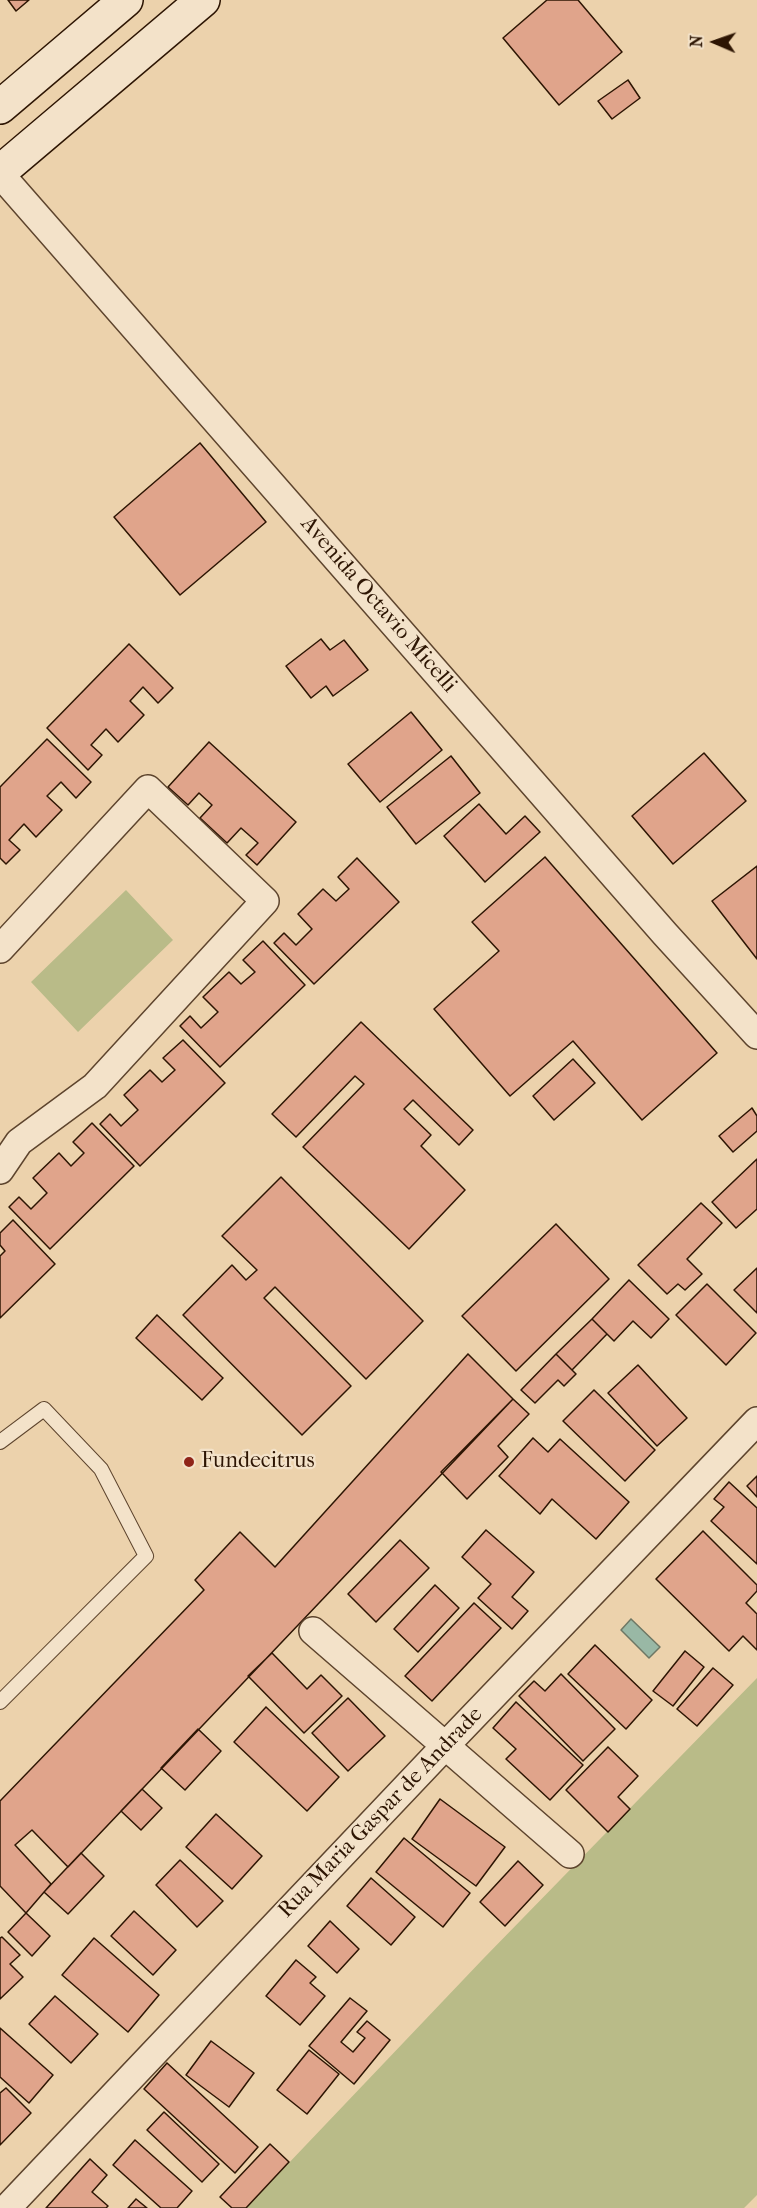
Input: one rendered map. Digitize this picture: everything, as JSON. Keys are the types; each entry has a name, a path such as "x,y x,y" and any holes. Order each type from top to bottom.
{"main road":[{"path":"0,107 126,0"},
{"path":"0,173 203,0"}],"street":[{"name":"Avenida Octavio Micelli","path":"0,173 665,934 757,1035"},
{"path":"0,949 148,789 265,902 95,1086 18,1142 0,1170"},
{"name":"Rua Maria Gaspar de Andrade","path":"7,2208 757,1421"},
{"path":"313,1630 570,1854"}],"lane":[{"path":"0,1442 44,1409 101,1469 146,1556 0,1702"}],"green space":[{"path":"126,890 173,940 78,1032 31,982"},
{"path":"757,1678 757,2195 744,2208 246,2208 483,1959"}],"shaded area":[{"path":"631,1619 660,1647 649,1658 621,1630"}],"building":[{"path":"8,0 29,0 16,11"},
{"path":"547,0 578,0 622,52 559,105 503,38"},
{"path":"628,80 640,98 612,119 598,101"},
{"path":"200,443 266,522 180,595 114,517"},
{"path":"321,639 330,650 344,640 368,670 333,696 326,686 311,698 286,666"},
{"path":"129,644 173,688 158,703 143,687 130,701 144,715 118,742 106,729 91,745 102,755 88,770 47,728"},
{"path":"411,712 442,750 380,802 348,764"},
{"path":"47,739 91,782 76,798 61,782 47,796 62,810 36,837 24,824 9,840 20,850 6,864 0,858 0,787"},
{"path":"209,742 296,822 257,865 246,855 258,843 241,828 227,843 200,818 212,805 199,793 188,805 168,787"},
{"path":"704,753 746,801 673,864 632,816"},
{"path":"451,756 480,793 416,844 387,807"},
{"path":"479,804 506,834 525,816 540,832 485,882 444,836"},
{"path":"545,857 717,1053 642,1120 573,1041 510,1096 434,1009 499,951 472,922"},
{"path":"357,858 399,902 314,984 274,943 284,933 296,945 312,929 298,914 323,889 336,901 349,889 338,877"},
{"path":"757,866 757,959 712,901"},
{"path":"263,941 305,985 220,1067 180,1026 190,1016 201,1028 218,1012 203,997 229,972 241,984 255,972 243,960"},
{"path":"361,1022 473,1130 459,1145 413,1100 404,1109 431,1135 421,1146 465,1190 409,1249 303,1147 364,1084 355,1076 296,1137 272,1114"},
{"path":"183,1040 225,1083 140,1166 100,1124 110,1114 121,1126 138,1110 124,1095 150,1070 162,1082 175,1070 163,1058"},
{"path":"573,1059 595,1083 554,1120 533,1096"},
{"path":"752,1108 757,1116 757,1131 733,1152 719,1136"},
{"path":"92,1123 134,1166 50,1249 9,1207 19,1197 31,1209 47,1193 33,1178 59,1153 71,1166 84,1153 73,1142"},
{"path":"757,1159 757,1209 736,1228 712,1202"},
{"path":"281,1177 423,1321 366,1379 275,1287 264,1298 351,1386 302,1435 183,1315 232,1265 246,1280 257,1270 222,1236"},
{"path":"701,1203 722,1223 687,1259 702,1274 685,1290 678,1284 667,1294 638,1265"},
{"path":"13,1220 55,1264 0,1318 0,1256 5,1251 0,1245 0,1233"},
{"path":"556,1224 609,1279 516,1371 462,1316"},
{"path":"757,1268 757,1313 734,1290"},
{"path":"629,1280 669,1319 651,1338 633,1321 614,1341 592,1319"},
{"path":"707,1284 756,1333 726,1365 676,1315"},
{"path":"157,1315 223,1378 202,1400 136,1338"},
{"path":"592,1319 607,1334 572,1370 556,1354"},
{"path":"468,1354 513,1399 68,1867 32,1830 15,1845 51,1884 26,1913 0,1886 0,1801 204,1590 195,1580 240,1532 275,1567"},
{"path":"556,1354 576,1374 564,1386 558,1380 535,1403 521,1390"},
{"path":"638,1365 687,1418 657,1446 608,1393"},
{"path":"594,1390 655,1450 625,1481 563,1421"},
{"path":"513,1399 529,1414 498,1446 508,1457 467,1499 441,1472"},
{"path":"533,1438 548,1452 560,1439 629,1502 596,1539 552,1499 540,1514 499,1476"},
{"path":"757,1476 757,1497 747,1486"},
{"path":"729,1482 757,1508 757,1564 711,1521 724,1507 714,1499"},
{"path":"486,1530 534,1572 512,1597 528,1611 512,1629 478,1598 491,1584 462,1557"},
{"path":"703,1531 757,1585 757,1591 746,1603 757,1614 757,1650 743,1636 729,1651 656,1579"},
{"path":"400,1540 429,1568 376,1622 348,1594"},
{"path":"435,1585 459,1608 418,1652 394,1629"},
{"path":"474,1603 501,1628 432,1701 405,1676"},
{"path":"595,1645 652,1700 626,1729 568,1674"},
{"path":"685,1651 704,1667 673,1706 653,1691"},
{"path":"272,1653 307,1689 321,1675 342,1696 304,1733 248,1676"},
{"path":"713,1668 733,1685 697,1726 677,1709"},
{"path":"561,1674 615,1729 583,1761 519,1696 534,1681 545,1691"},
{"path":"348,1698 385,1736 348,1771 312,1733"},
{"path":"516,1702 583,1765 550,1800 506,1759 516,1749 493,1728"},
{"path":"266,1707 339,1777 307,1811 234,1742"},
{"path":"198,1729 221,1751 185,1790 161,1768"},
{"path":"608,1747 638,1776 618,1797 630,1809 608,1832 566,1790"},
{"path":"142,1789 162,1808 141,1830 121,1811"},
{"path":"440,1799 505,1847 476,1886 412,1839"},
{"path":"216,1814 262,1856 232,1889 186,1847"},
{"path":"404,1838 470,1893 443,1927 376,1872"},
{"path":"81,1853 104,1876 68,1914 44,1892"},
{"path":"180,1860 223,1901 197,1927 156,1885"},
{"path":"518,1861 543,1885 505,1926 480,1902"},
{"path":"371,1878 415,1917 391,1945 347,1906"},
{"path":"134,1911 176,1950 153,1975 111,1936"},
{"path":"26,1913 50,1936 32,1956 8,1932"},
{"path":"330,1921 359,1949 337,1973 308,1946"},
{"path":"2,1937 20,1955 10,1964 23,1977 0,1999 0,1938"},
{"path":"94,1938 159,1995 128,2032 62,1975"},
{"path":"296,1960 316,1977 310,1983 325,1996 300,2025 266,1996"},
{"path":"55,1996 98,2034 71,2063 29,2024"},
{"path":"350,1998 367,2011 341,2042 353,2052 365,2038 357,2032 367,2021 390,2040 354,2084 309,2046"},
{"path":"0,2028 53,2075 29,2103 0,2077"},
{"path":"211,2041 254,2073 229,2107 186,2075"},
{"path":"309,2050 339,2074 307,2114 277,2090"},
{"path":"167,2063 258,2147 235,2173 144,2089"},
{"path":"6,2088 31,2113 0,2145 0,2093"},
{"path":"164,2112 219,2164 202,2182 147,2130"},
{"path":"135,2140 192,2191 177,2208 161,2208 113,2165"},
{"path":"270,2144 289,2162 246,2208 232,2208 220,2197"},
{"path":"90,2159 107,2175 92,2192 108,2206 106,2208 46,2208"},
{"path":"136,2199 147,2208 128,2208"}],"place":[{"name":"Fundecitrus","path":"189,1462"}]}
